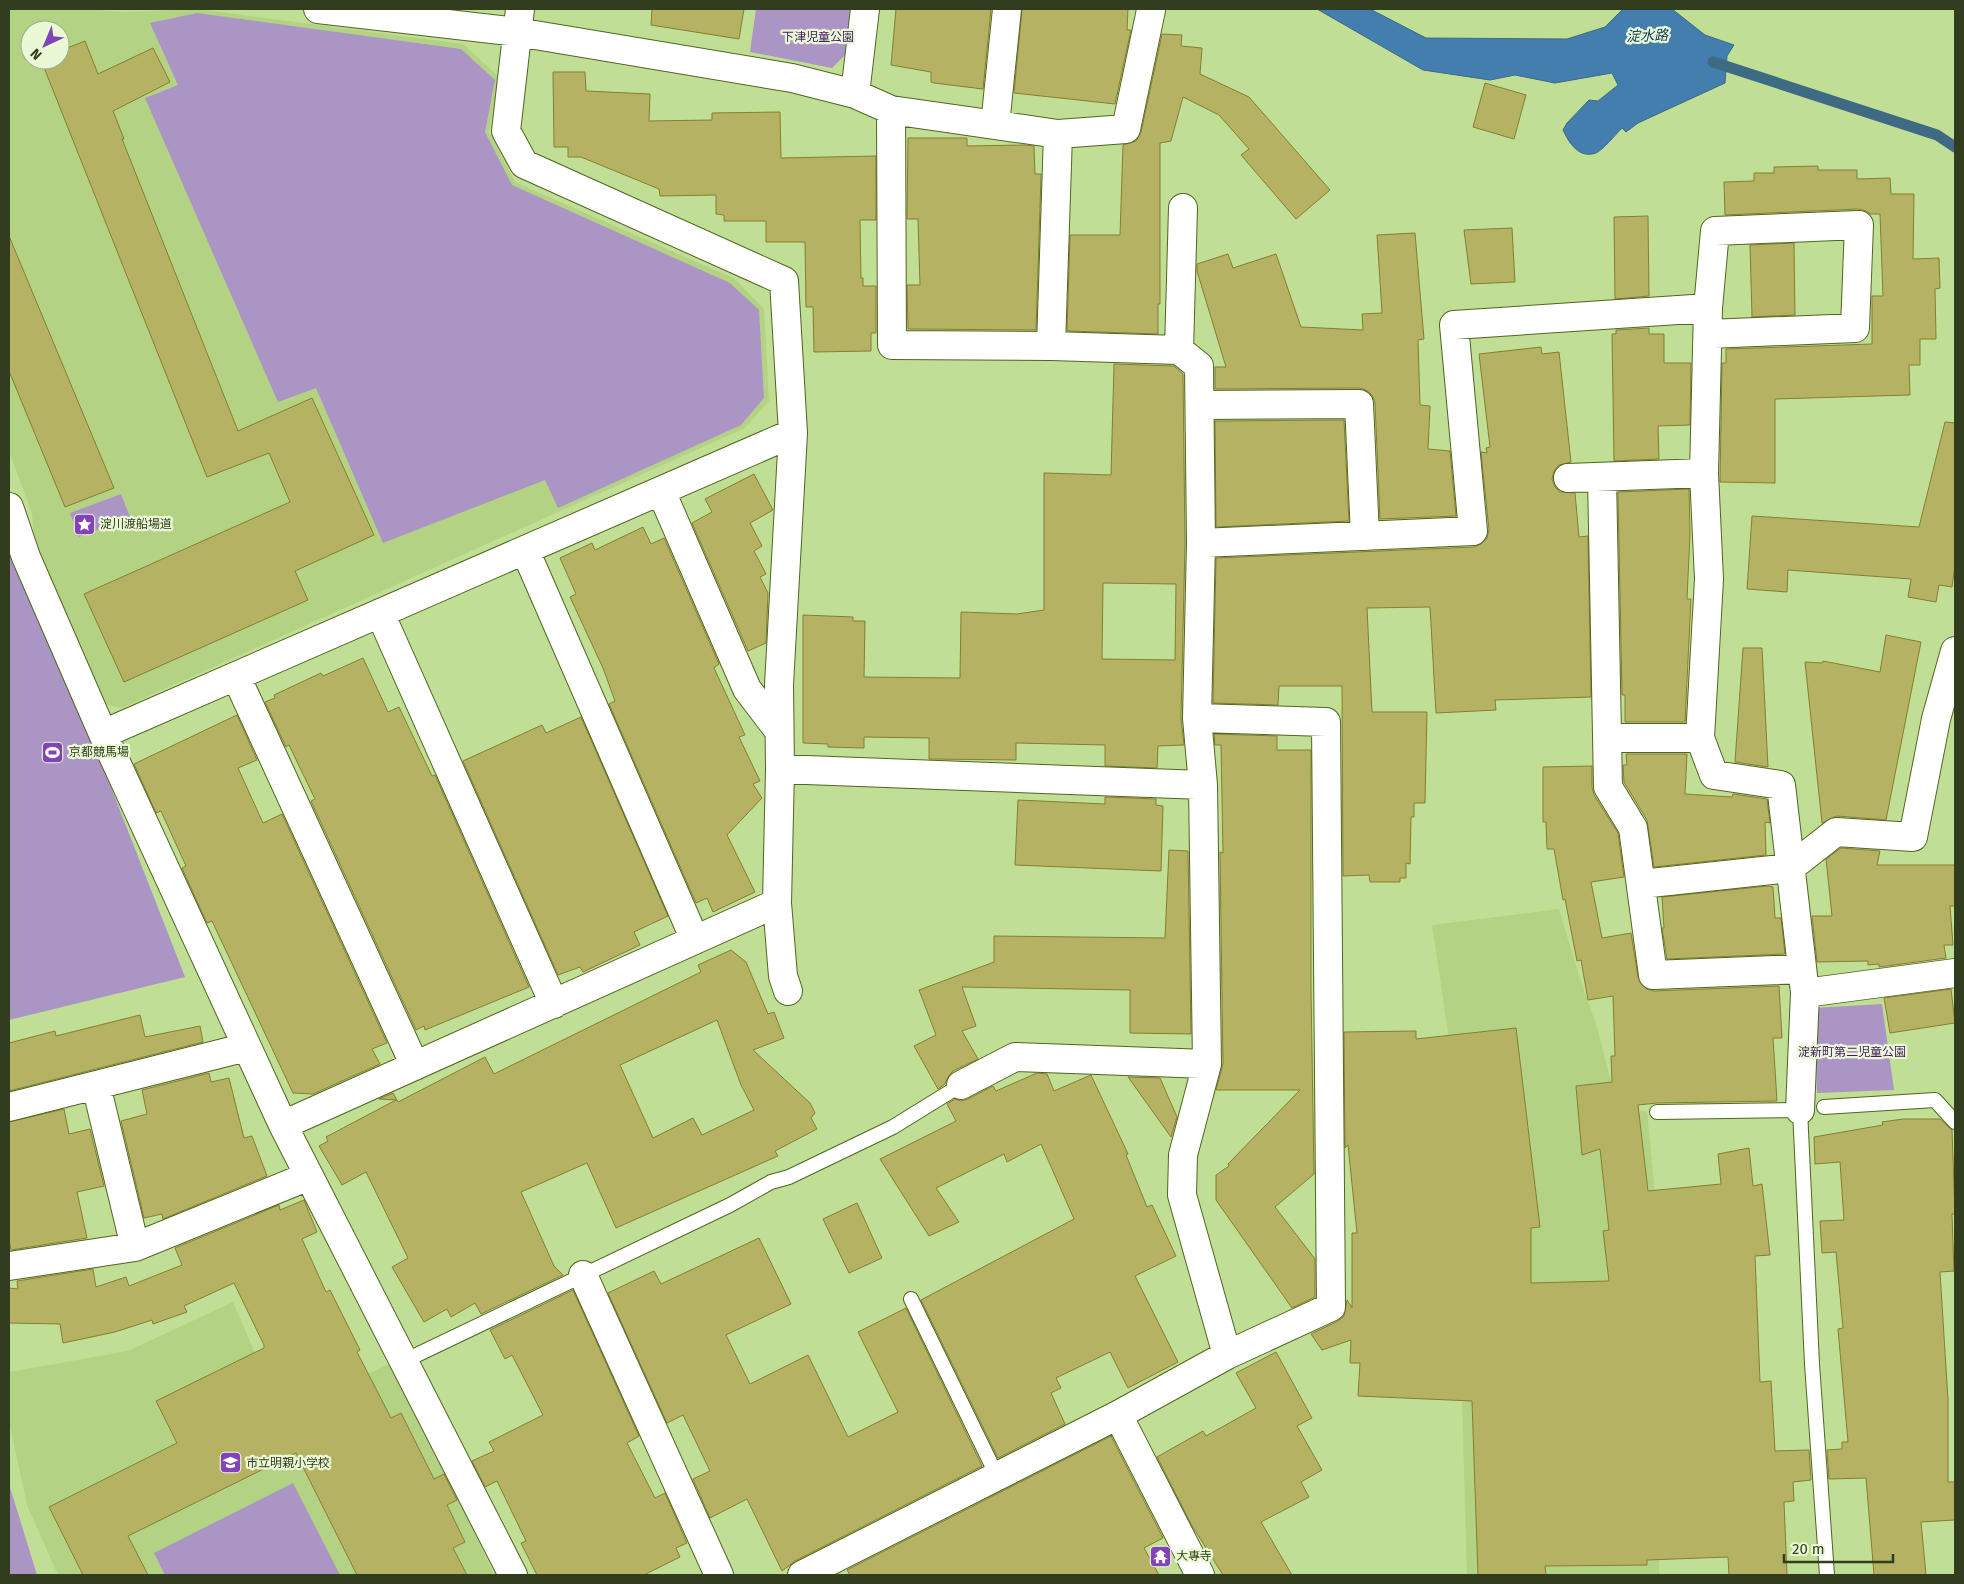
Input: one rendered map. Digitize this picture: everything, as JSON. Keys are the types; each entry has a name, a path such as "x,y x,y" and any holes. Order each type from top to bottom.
{"street":[{"path":"318,9 519,20 792,78 855,94 891,110 1058,134 1126,129 1152,10"},
{"path":"855,94 865,9"},
{"path":"995,125 1007,9"},
{"path":"519,20 506,131 524,164 784,281 793,433 778,685 780,769 777,903 783,976 788,991"},
{"path":"891,110 892,345 1051,346 1179,350 1199,366 1201,543 1197,718 1203,784 1207,1064 1182,1155 1182,1195 1227,1354"},
{"path":"1051,346 1058,134"},
{"path":"1179,350 1183,208"},
{"path":"1201,543 1473,531 1454,325 1708,321 1855,328 1858,226 1715,231 1708,321 1704,473 1709,579 1700,738 1714,775 1781,785 1803,981 1812,1108"},
{"path":"1200,405 1359,404 1365,536"},
{"path":"103,734 793,433"},
{"path":"1568,478 1704,473"},
{"path":"1602,477 1608,787 1633,828 1653,975 1803,981 1955,973"},
{"path":"661,491 747,688 780,731"},
{"path":"9,507 26,557 103,734 283,1125 513,1575"},
{"path":"526,550 695,940"},
{"path":"380,613 554,1004"},
{"path":"1641,884 1790,868 1836,832 1913,837 1936,718 1955,651"},
{"path":"236,676 414,1066"},
{"path":"802,1575 1118,1416 1227,1354 1331,1307 1326,722 1197,718"},
{"path":"1608,738 1700,738"},
{"path":"780,769 1203,784"},
{"path":"283,1125 777,903"},
{"path":"9,1107 247,1047"},
{"path":"961,1085 1015,1057 1207,1064"},
{"path":"96,1085 135,1247"},
{"path":"9,1266 135,1247 309,1176"},
{"path":"583,1275 719,1575"},
{"path":"1118,1416 1200,1575"}],"lane":[{"path":"404,1361 730,1205 771,1182 789,1177 893,1127 961,1085"},
{"path":"1657,1112 1812,1108 1936,1100 1955,1122"},
{"path":"1812,1108 1812,1364 1827,1575"},
{"path":"910,1299 997,1476"}],"shaded area":[{"path":"9,9 81,9 124,12 197,9 463,44 499,77 489,132 515,182 735,279 764,309 769,401 745,428 122,708 97,703 53,599 34,537 32,513 9,451"},
{"path":"1559,909 1597,1027 1617,1106 1647,1112 1663,1274 1659,1575 1467,1575 1461,1365 1476,1219 1432,925"},
{"name":"市立明親小学校","path":"233,1302 282,1415 395,1361 494,1575 58,1575 27,1505 9,1421 9,1372 128,1351"}],"green space":[{"name":"下津児童公園","path":"756,9 852,9 847,53 832,68 750,52"},
{"path":"197,13 461,49 495,80 485,132 512,185 730,283 759,310 764,398 741,425 558,508 545,480 383,543 316,388 278,402 145,98 178,85 150,23"},
{"path":"121,494 130,517 79,537 70,513"},
{"name":"京都競馬場","path":"9,526 185,977 9,1020"},
{"name":"淀新町第二児童公園","path":"1882,1004 1894,1090 1817,1093 1814,1008"},
{"path":"293,1483 340,1575 165,1575 154,1553"},
{"path":"9,1484 37,1575 9,1575"}],"water":[{"path":"1317,9 1370,9 1426,38 1567,39 1605,27 1623,9 1672,9 1705,35 1734,45 1727,56 1725,83 1638,123 1626,132 1622,128 1602,149 1596,153 1585,154 1575,149 1563,130 1567,123 1589,100 1598,101 1618,85 1612,73 1555,83 1515,75 1490,80 1423,70"}],"building":[{"path":"652,9 744,9 739,39 651,25"},
{"path":"896,9 991,9 983,89 934,83 931,82 931,72 891,65"},
{"path":"1022,9 1128,9 1127,30 1131,30 1115,104 1014,93"},
{"path":"1162,34 1182,35 1181,46 1202,48 1200,74 1249,97 1330,190 1296,219 1241,155 1249,149 1219,115 1183,97 1171,141 1160,143 1160,304 1158,304 1158,334 1069,331 1067,330 1070,235 1120,235 1123,145 1136,141 1141,132"},
{"path":"85,41 98,74 153,48 170,82 113,111 124,139 122,139 238,431 312,398 374,535 295,571 308,600 124,682 84,594 290,502 269,453 207,477 45,70 70,70 70,47"},
{"path":"553,72 585,72 586,91 650,94 649,121 712,120 712,113 780,112 781,158 876,156 876,220 860,220 861,278 863,278 863,286 876,286 876,333 871,333 871,351 814,352 813,307 806,307 805,242 766,242 766,221 724,221 724,215 716,214 716,195 660,196 659,189 581,157 568,157 568,147 554,147"},
{"path":"1485,83 1526,95 1514,139 1473,127"},
{"path":"908,138 967,138 967,146 1034,146 1035,174 1041,174 1036,330 908,329 907,285 920,285 918,219 907,219"},
{"path":"1818,166 1818,170 1857,170 1857,179 1890,178 1891,194 1914,194 1913,259 1939,258 1940,288 1935,289 1936,339 1920,339 1920,365 1909,365 1910,395 1775,399 1775,483 1720,482 1722,363 1726,363 1726,349 1872,344 1872,296 1883,296 1880,214 1870,214 1858,209 1725,215 1724,182 1754,181 1754,173 1774,173 1774,167"},
{"path":"1648,216 1649,296 1615,299 1614,217"},
{"path":"1512,228 1515,282 1471,284 1464,230"},
{"path":"1415,233 1424,339 1418,340 1420,405 1430,406 1428,449 1450,451 1456,516 1380,519 1375,403 1372,395 1366,390 1359,388 1215,389 1215,367 1226,367 1197,271 1197,264 1228,254 1233,268 1276,254 1301,327 1363,330 1362,314 1382,313 1377,235"},
{"path":"9,236 114,488 65,507 9,371"},
{"path":"1794,243 1795,315 1752,317 1750,245"},
{"path":"1649,328 1649,334 1664,334 1664,363 1691,363 1690,425 1658,426 1659,459 1614,461 1612,334 1616,334 1616,330"},
{"path":"1541,347 1542,354 1559,352 1571,462 1559,465 1554,471 1552,479 1555,487 1560,492 1575,493 1579,537 1588,536 1591,697 1495,700 1496,710 1436,713 1430,607 1367,608 1372,712 1427,712 1425,803 1414,803 1414,817 1411,817 1410,864 1406,863 1406,878 1400,878 1400,882 1370,882 1369,875 1343,876 1342,686 1279,686 1278,705 1213,703 1216,558 1474,547 1481,544 1487,538 1489,530 1481,452 1487,453 1486,448 1490,447 1479,354"},
{"path":"1114,364 1174,366 1183,374 1185,543 1181,718 1184,745 1158,746 1157,768 1105,766 1105,745 1016,743 1016,760 929,759 929,738 864,737 864,748 828,747 828,744 803,743 803,615 853,617 853,621 865,621 864,677 960,678 961,612 1017,614 1044,610 1044,473 1111,475","holes":["1103,583 1176,584 1175,660 1102,659"]},
{"path":"1344,420 1349,521 1216,527 1215,421"},
{"path":"1945,422 1955,423 1955,566 1952,587 1939,585 1936,602 1908,597 1911,579 1788,570 1787,592 1747,589 1752,516 1919,527"},
{"path":"754,474 773,510 750,523 762,546 754,551 766,574 760,577 768,593 766,643 748,651 692,523 712,512 705,499"},
{"path":"1689,489 1690,534 1687,599 1691,599 1685,722 1625,722 1625,695 1622,695 1618,492"},
{"path":"643,527 651,544 664,538 719,664 714,668 745,735 739,737 760,781 753,784 762,798 727,835 755,892 713,912 707,898 696,903 609,704 615,701 603,668 570,597 576,594 560,558 592,543 595,550"},
{"path":"1886,635 1921,642 1886,820 1837,816 1822,823 1805,662 1822,663 1823,661 1880,672"},
{"path":"1743,648 1762,648 1768,767 1735,762"},
{"path":"363,658 388,712 399,707 432,776 435,775 529,987 425,1030 424,1026 416,1030 311,801 315,799 289,745 286,747 265,702 275,698 274,695 321,673 323,676"},
{"path":"237,715 257,760 238,768 263,823 282,814 387,1043 372,1049 380,1064 313,1094 293,1093 212,921 207,923 205,919 182,868 186,866 161,811 156,813 134,764"},
{"path":"581,717 668,916 634,932 640,945 583,972 580,967 558,975 463,761 542,725 546,733"},
{"path":"1214,734 1277,736 1277,750 1311,750 1311,989 1314,1174 1275,1207 1315,1259 1315,1297 1292,1308 1216,1200 1216,1175 1229,1166 1228,1164 1300,1090 1216,1090 1223,1064 1220,852 1223,853 1221,745 1215,745"},
{"path":"1626,754 1687,754 1685,794 1732,797 1733,794 1767,799 1770,823 1765,822 1766,855 1654,867 1647,820 1624,782 1623,765 1627,765"},
{"path":"1592,766 1594,795 1618,833 1624,877 1591,882 1602,938 1631,933 1638,977 1641,984 1647,989 1654,991 1779,986 1782,1038 1773,1038 1777,1101 1638,1105 1648,1191 1721,1184 1718,1154 1749,1148 1753,1186 1762,1184 1770,1255 1755,1256 1760,1382 1771,1381 1775,1451 1809,1450 1811,1480 1793,1482 1794,1501 1784,1502 1787,1575 1729,1575 1728,1557 1647,1560 1647,1565 1545,1566 1546,1575 1478,1575 1472,1401 1358,1396 1360,1363 1350,1363 1351,1340 1322,1350 1311,1334 1338,1321 1344,1316 1347,1300 1352,1308 1352,1233 1357,1233 1348,1145 1345,1148 1344,1032 1416,1031 1416,1039 1516,1028 1540,1227 1531,1228 1531,1283 1609,1281 1603,1231 1609,1230 1600,1149 1582,1155 1576,1086 1612,1082 1611,1056 1615,1056 1613,996 1588,1000 1581,960 1577,961 1565,899 1563,900 1554,849 1547,849 1546,822 1543,822 1543,767"},
{"path":"1105,797 1156,799 1156,805 1163,806 1161,871 1015,865 1018,800 1105,804"},
{"path":"1841,848 1880,851 1877,865 1955,865 1955,906 1950,906 1953,945 1944,945 1946,958 1879,967 1879,964 1868,965 1868,961 1817,962 1812,916 1832,916 1826,859"},
{"path":"1169,850 1188,851 1191,1034 1130,1033 1130,990 962,987 976,1026 962,1031 978,1059 953,1071 945,1084 938,1089 914,1046 936,1035 919,990 994,962 994,936 1165,938"},
{"path":"1773,887 1775,918 1781,918 1785,954 1667,959 1662,928 1664,928 1662,897"},
{"path":"731,950 746,962 768,1014 774,1012 784,1038 753,1050 810,1103 815,1113 811,1118 817,1129 775,1151 778,1156 616,1228 587,1163 521,1192 554,1266 563,1275 481,1314 475,1303 451,1317 447,1309 424,1322 392,1267 408,1258 366,1172 342,1185 319,1146 328,1141 326,1137 396,1100 379,1099 393,1093 398,1102 485,1057 494,1074 701,972 698,965","holes":["717,1020 741,1085 754,1110 702,1135 693,1118 653,1138 620,1065"]},
{"path":"1951,989 1955,1023 1890,1033 1884,998"},
{"path":"140,1015 145,1037 200,1026 203,1042 9,1091 9,1043 55,1031 56,1036"},
{"path":"209,1073 211,1082 229,1078 244,1138 252,1136 267,1176 163,1219 162,1214 144,1218 121,1121 147,1114 142,1090"},
{"path":"1037,1073 1047,1074 1054,1091 1091,1075 1128,1154 1126,1155 1147,1207 1152,1205 1176,1256 1135,1276 1178,1362 1128,1388 1110,1352 1056,1378 1061,1388 1051,1393 1065,1424 998,1458 921,1300 1074,1219 1041,1144 1007,1162 1004,1154 936,1188 959,1222 929,1236 880,1159 956,1121 947,1104 955,1099 961,1101 968,1099 993,1086 996,1091"},
{"path":"1128,1077 1160,1078 1177,1117 1171,1137"},
{"path":"64,1109 69,1134 90,1129 104,1186 77,1192 87,1238 11,1250 9,1240 9,1122"},
{"path":"1903,1119 1940,1119 1952,1130 1955,1214 1952,1214 1954,1271 1940,1272 1948,1400 1948,1482 1955,1482 1955,1520 1921,1522 1926,1575 1874,1575 1866,1478 1829,1479 1827,1450 1842,1449 1842,1442 1848,1442 1838,1329 1843,1328 1836,1252 1822,1253 1820,1221 1844,1220 1840,1162 1815,1164 1814,1137 1883,1125 1882,1122"},
{"path":"304,1200 317,1232 302,1239 326,1292 330,1290 360,1350 357,1352 391,1418 401,1413 434,1479 444,1474 457,1500 447,1505 465,1542 453,1548 467,1575 357,1575 296,1453 128,1536 148,1575 83,1575 49,1507 177,1443 156,1401 264,1348 264,1345 234,1283 184,1306 187,1312 153,1324 152,1320 115,1332 63,1343 60,1324 9,1323 9,1288 18,1289 17,1281 93,1269 96,1287 126,1277 129,1286 182,1265 175,1248 279,1205 280,1210"},
{"path":"857,1203 882,1258 849,1273 823,1219"},
{"path":"759,1238 791,1304 726,1335 750,1384 808,1355 848,1437 898,1412 858,1332 906,1308 982,1466 795,1561 782,1571 747,1499 710,1518 693,1479 710,1471 683,1415 667,1423 608,1293 654,1271 661,1284"},
{"path":"573,1290 639,1436 627,1443 655,1498 665,1493 687,1543 676,1548 680,1557 644,1575 537,1575 521,1543 526,1541 497,1481 485,1487 472,1461 494,1451 489,1442 543,1415 512,1355 505,1359 490,1330"},
{"path":"1276,1352 1312,1418 1297,1426 1322,1470 1301,1482 1309,1497 1261,1522 1292,1575 1223,1575 1191,1524 1157,1457 1203,1431 1206,1436 1256,1408 1236,1373"},
{"path":"1111,1436 1163,1538 1144,1548 1159,1575 850,1575 847,1570"}],"waterway":[{"name":"淀水路","path":"1713,62 1937,135 1955,147"}],"place":[{"name":"淀川渡船場道","path":"84,524"},
{"name":"京都競馬場","path":"53,752"},
{"name":"市立明親小学校","path":"230,1463"},
{"name":"大專寺","path":"1160,1556"}]}
